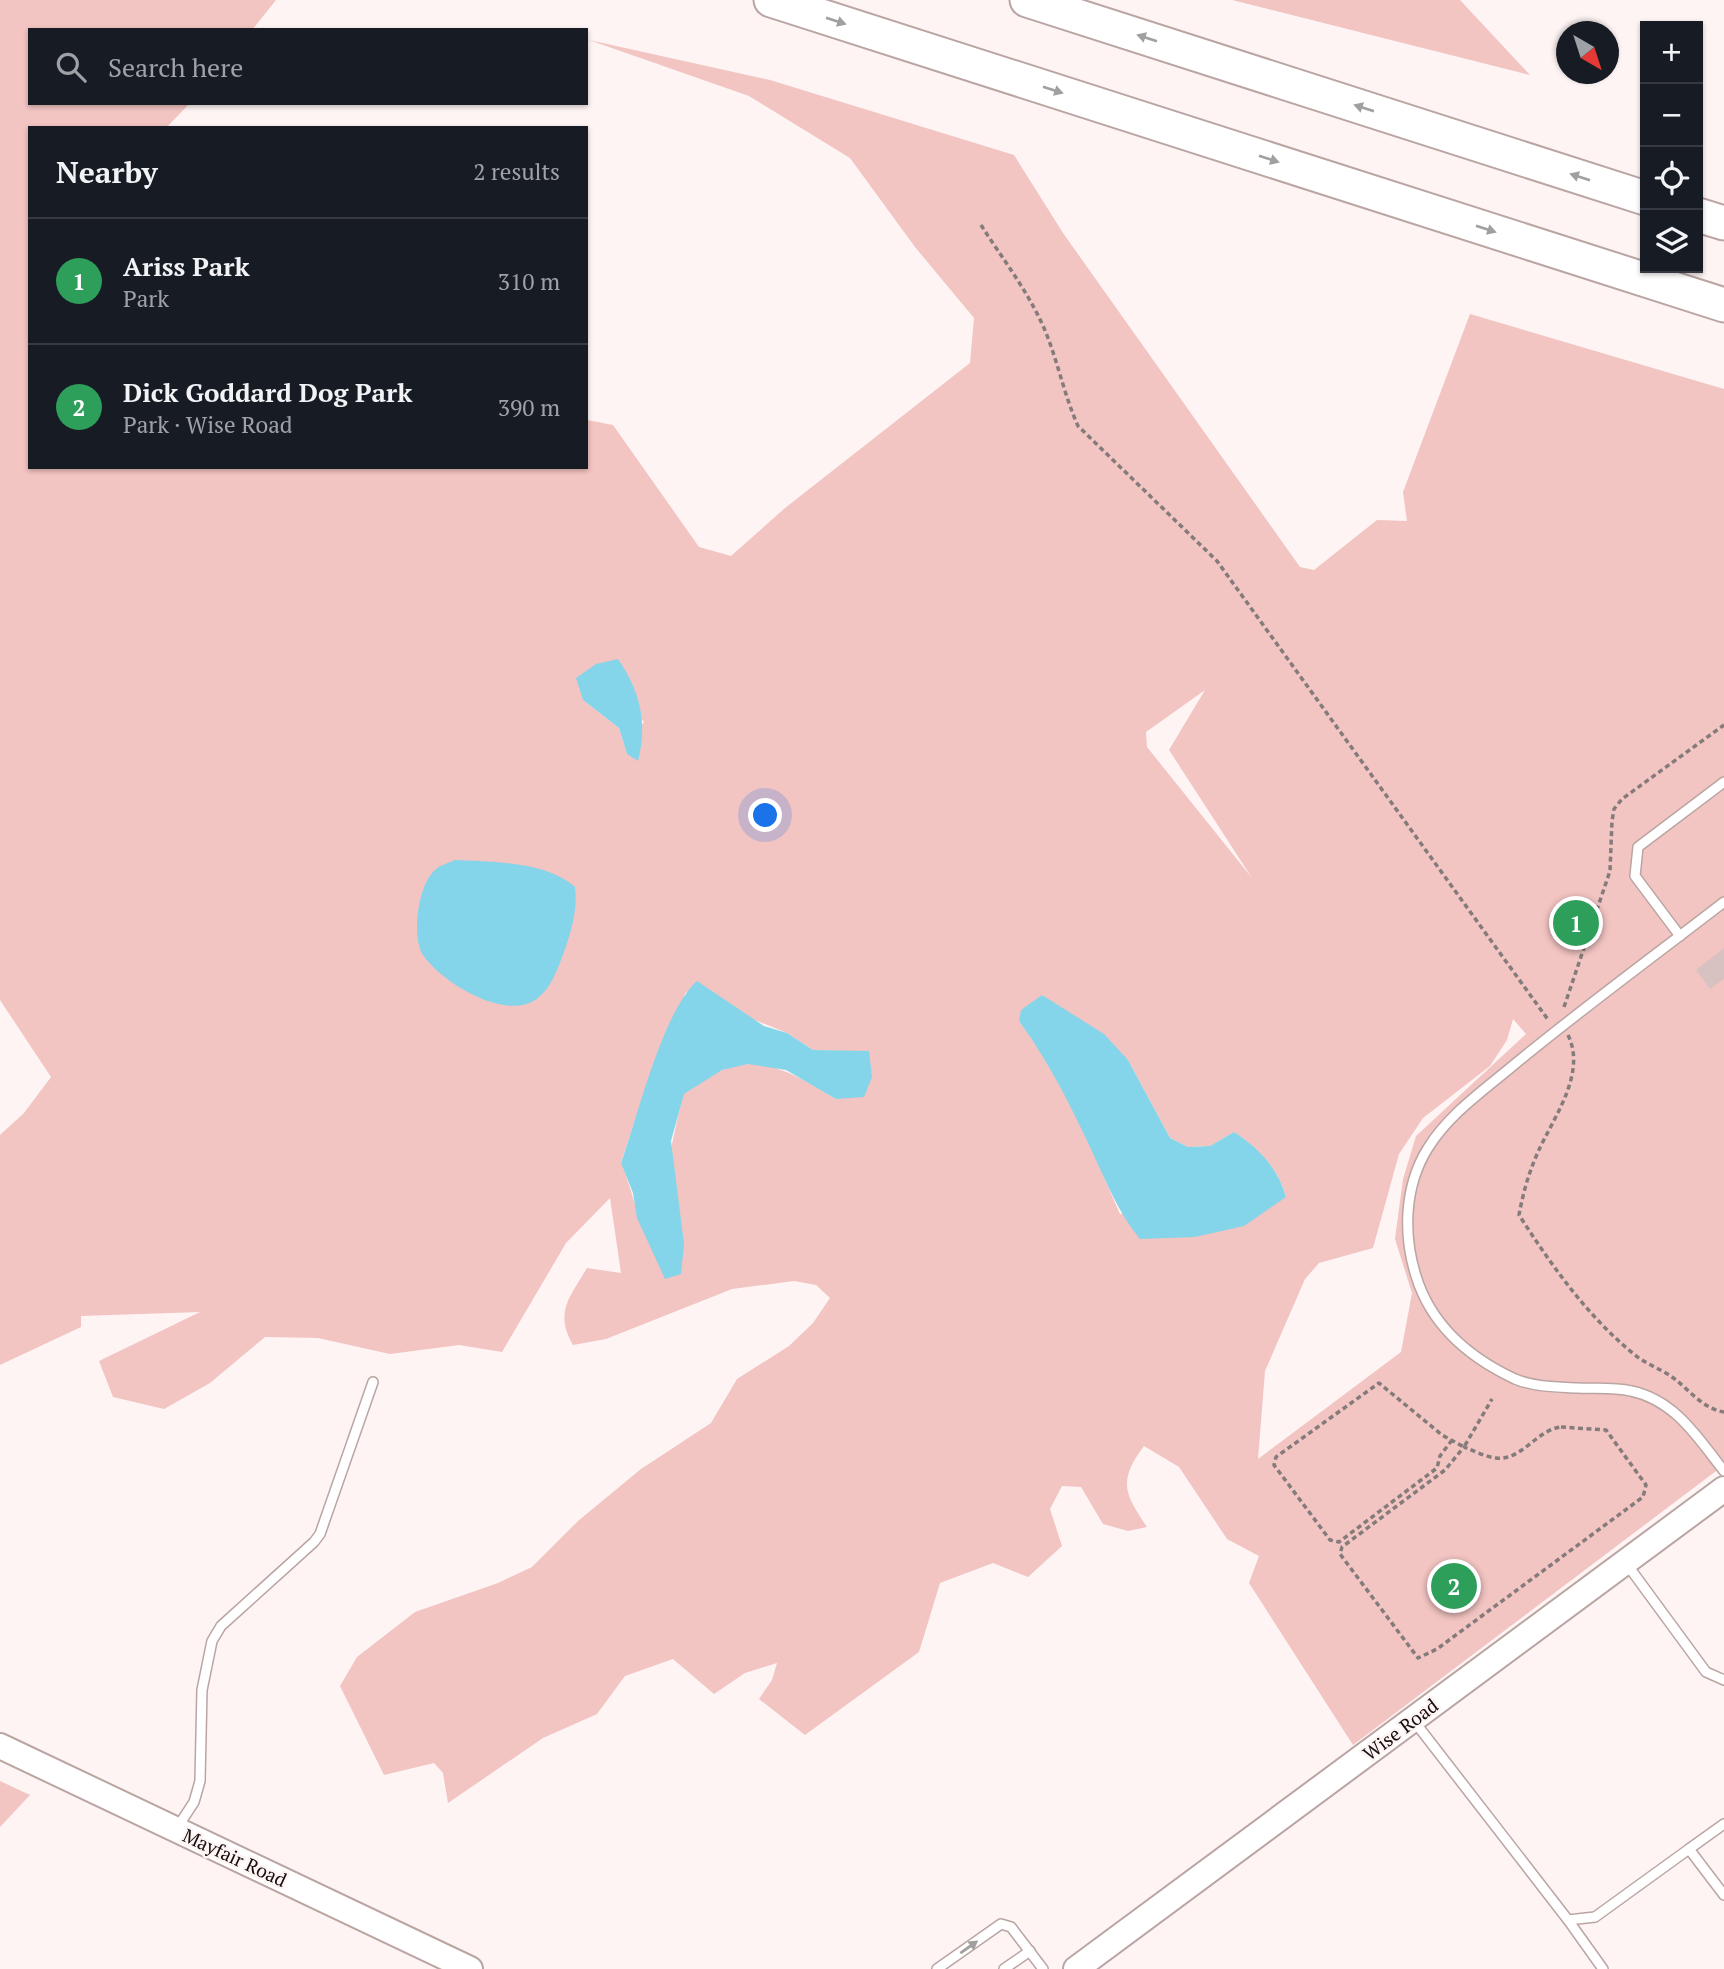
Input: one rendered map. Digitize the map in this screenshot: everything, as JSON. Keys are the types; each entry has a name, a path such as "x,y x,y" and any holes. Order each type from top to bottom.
{"highway":[{"path":"771,0 1724,305"},
{"path":"1027,0 1640,196"},
{"path":"1703,217 1724,223"}],"street":[{"name":"Wise Road","path":"1076,1969 1724,1489"},
{"name":"Mayfair Road","path":"0,1746 470,1969"}],"lane":[{"path":"1680,936 1635,876 1638,847 1724,782"},
{"path":"1724,902 1560,1028 1451,1118 1426,1150 1407,1215 1407,1248 1420,1291 1441,1325 1469,1352 1519,1381 1552,1387 1629,1390 1657,1399 1681,1417 1724,1471"},
{"path":"176,1829 194,1802 200,1781 202,1690 212,1641 221,1626 320,1534 373,1382"},
{"path":"1625,1562 1706,1672 1724,1680"},
{"path":"1413,1719 1603,1969"},
{"path":"1568,1920 1595,1917 1724,1824"},
{"path":"1689,1849 1722,1888"},
{"path":"937,1969 1001,1924 1011,1927 1043,1969"},
{"path":"1004,1969 1030,1951"}],"path":[{"path":"981,225 1037,314 1048,339 1065,397 1078,426 1217,561 1570,1040 1573,1066 1565,1099 1538,1153 1519,1215 1557,1273 1615,1337 1638,1357 1674,1378 1705,1406 1724,1412"},
{"path":"1560,1028 1565,1000 1610,871 1614,810 1622,799 1724,724"},
{"path":"1452,1440 1440,1456 1437,1468 1339,1542 1329,1540 1274,1465 1276,1457 1379,1382 1408,1409 1452,1440 1464,1447 1495,1458 1507,1457 1550,1429 1606,1430 1647,1488 1643,1497 1426,1656 1418,1658 1340,1550 1445,1470 1464,1447 1492,1399"}],"shaded area":[{"path":"0,0 276,0 254,28 28,28 28,105 188,105 168,126 28,126 28,469 588,469 588,420 613,425 699,547 731,556 785,508 970,363 974,318 915,247 850,158 749,96 589,40 770,80 1014,155 1063,233 1300,567 1314,570 1377,520 1407,521 1403,492 1470,314 1724,389 1724,1465 1353,1745 1249,1583 1259,1556 1227,1539 1179,1467 1144,1446 1130,1469 1127,1487 1133,1505 1147,1527 1128,1531 1103,1524 1081,1487 1062,1486 1050,1509 1062,1546 1028,1577 993,1563 940,1583 919,1652 805,1735 759,1699 772,1680 777,1663 745,1673 714,1694 673,1659 625,1676 597,1714 543,1738 448,1803 443,1773 434,1763 384,1775 340,1686 357,1657 415,1612 498,1583 532,1567 578,1521 641,1469 711,1423 737,1379 789,1346 813,1323 830,1298 816,1285 794,1281 732,1289 606,1339 573,1345 565,1323 566,1305 587,1268 621,1273 610,1198 566,1243 502,1352 459,1345 390,1354 318,1338 265,1337 210,1383 164,1409 113,1397 99,1361 200,1312 81,1316 81,1327 0,1365 0,1135 24,1113 51,1077 0,1000","holes":["1205,690 1169,750 1252,878 1147,747 1146,732","583,700 644,721 627,754 619,728","686,992 787,1033 813,1050 869,1052 836,1099 781,1070 751,1064 720,1071 683,1094 650,1244 621,1162 656,1058","1042,995 1128,1060 1170,1138 1188,1147 1210,1146 1234,1132 1252,1145 1273,1168 1286,1197 1120,1214 1062,1090 1019,1021","1513,1019 1526,1034 1416,1136 1403,1179 1395,1239 1412,1293 1401,1352 1258,1459 1265,1371 1305,1279 1319,1263 1373,1248 1399,1154 1423,1118 1490,1066 1507,1040"]},
{"path":"1232,0 1460,0 1530,75"},
{"path":"0,1781 30,1795 0,1827"}],"water":[{"path":"618,659 632,683 640,708 642,734 638,761 627,754 619,728 583,700 576,678 596,664"},
{"path":"455,860 518,864 549,872 575,887 575,906 567,942 557,970 539,997 526,1004 511,1006 477,997 445,977 423,955 419,947 417,924 425,886 436,869"},
{"path":"697,981 764,1026 787,1033 813,1050 869,1051 872,1077 864,1097 836,1099 786,1070 748,1064 722,1070 684,1094 671,1141 684,1244 681,1274 665,1279 637,1218 633,1193 621,1163 662,1040 684,996"},
{"path":"1042,995 1104,1034 1128,1060 1170,1138 1188,1147 1210,1146 1234,1132 1252,1145 1273,1168 1286,1197 1244,1226 1195,1237 1140,1239 1118,1206 1053,1074 1019,1021 1021,1010"}],"building":[{"path":"1724,948 1724,979 1710,989 1696,970"}],"place":[{"name":"Ariss Park","path":"1576,923"},
{"name":"Dick Goddard Dog Park","path":"1454,1586"}]}
